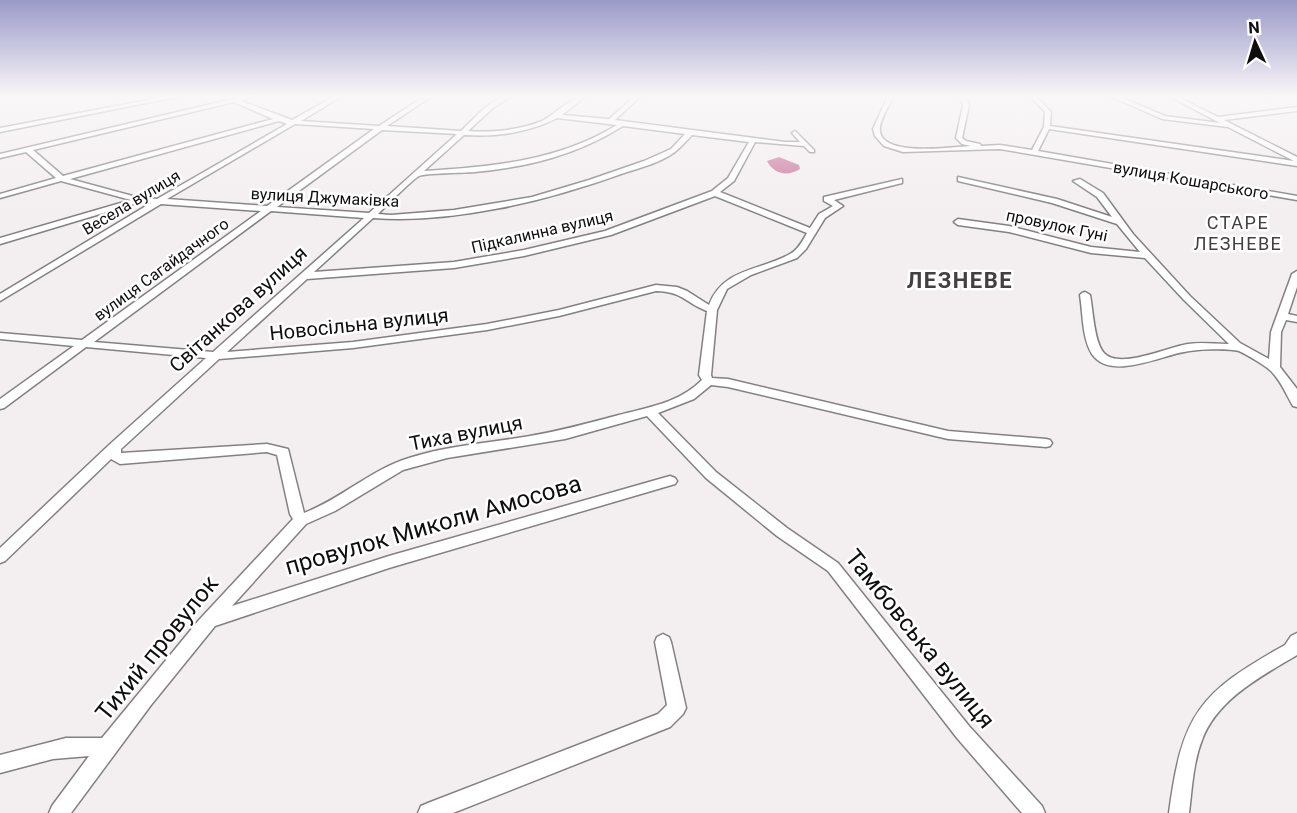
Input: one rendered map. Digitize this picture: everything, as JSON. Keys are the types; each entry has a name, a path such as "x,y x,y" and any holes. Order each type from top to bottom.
{"street":[{"path":"0,156 94,134"},
{"path":"0,196 225,134"},
{"name":"Весела вулиця","path":"0,298 275,134"},
{"name":"вулиця Сагайдачного","path":"0,405 372,134"},
{"path":"462,134 485,134"},
{"name":"Світанкова вулиця","path":"0,557 114,448 462,134"},
{"path":"418,174 474,171 525,163 575,149 606,134"},
{"name":"вулиця Джумаківка","path":"28,150 62,179 140,200 368,217 454,212 533,199 647,163 673,150 688,134"},
{"path":"705,134 785,144 805,144"},
{"path":"796,134 812,151"},
{"name":"вулиця Кошарського","path":"877,134 886,145 905,151 1000,147 1297,198"},
{"path":"960,134 959,138 964,143 1000,147"},
{"path":"1034,153 1044,134"},
{"path":"1097,134 1297,162"},
{"path":"1244,134 1297,162"},
{"name":"Підкалинна вулиця","path":"304,276 454,265 524,253 608,234 715,193 731,179 753,140"},
{"path":"962,179 1054,201 1120,222"},
{"path":"899,180 827,199 839,206 822,216 803,248 794,256 748,273 724,286 712,310 705,375 708,381 728,383 948,435 1046,443"},
{"path":"1077,181 1100,195 1120,222 1187,298 1241,348 1274,368 1296,396"},
{"path":"715,193 813,232"},
{"path":"0,241 140,200"},
{"name":"провулок Гуні","path":"958,222 1009,229 1091,250 1149,256"},
{"path":"1274,368 1276,332 1297,274"},
{"name":"Новосільна вулиця","path":"0,336 215,356 353,345 486,327 559,313 656,288 674,289 712,310"},
{"path":"1085,295 1096,349 1103,359 1128,362 1184,348 1241,348"},
{"path":"1283,316 1297,319"},
{"name":"Тиха вулиця","path":"301,520 315,516 366,483 411,462 442,454 550,437 650,412 688,398 697,393 708,381"},
{"name":"Тамбовська вулиця","path":"650,412 711,475 782,532 833,567 963,732 1035,813"},
{"path":"114,448 115,455 120,459 267,448 283,452 297,514 301,520"},
{"name":"провулок Миколи Амосова","path":"210,620 389,562 670,481"},
{"name":"Тихий провулок","path":"59,813 107,748 210,620 260,562 301,520"},
{"path":"1179,813 1194,735 1207,712 1232,689 1291,650 1297,641"},
{"path":"428,813 664,721 677,708 663,642"},
{"path":"0,764 58,748 88,744 107,748"}],"shaded area":[{"path":"779,157 799,165 800,169 790,173 781,173 773,169 767,161"}],"district":[{"name":"СТАРЕ ЛЕЗНЕВЕ","path":"1238,233"},
{"name":"ЛЕЗНЕВЕ","path":"960,280"}]}
